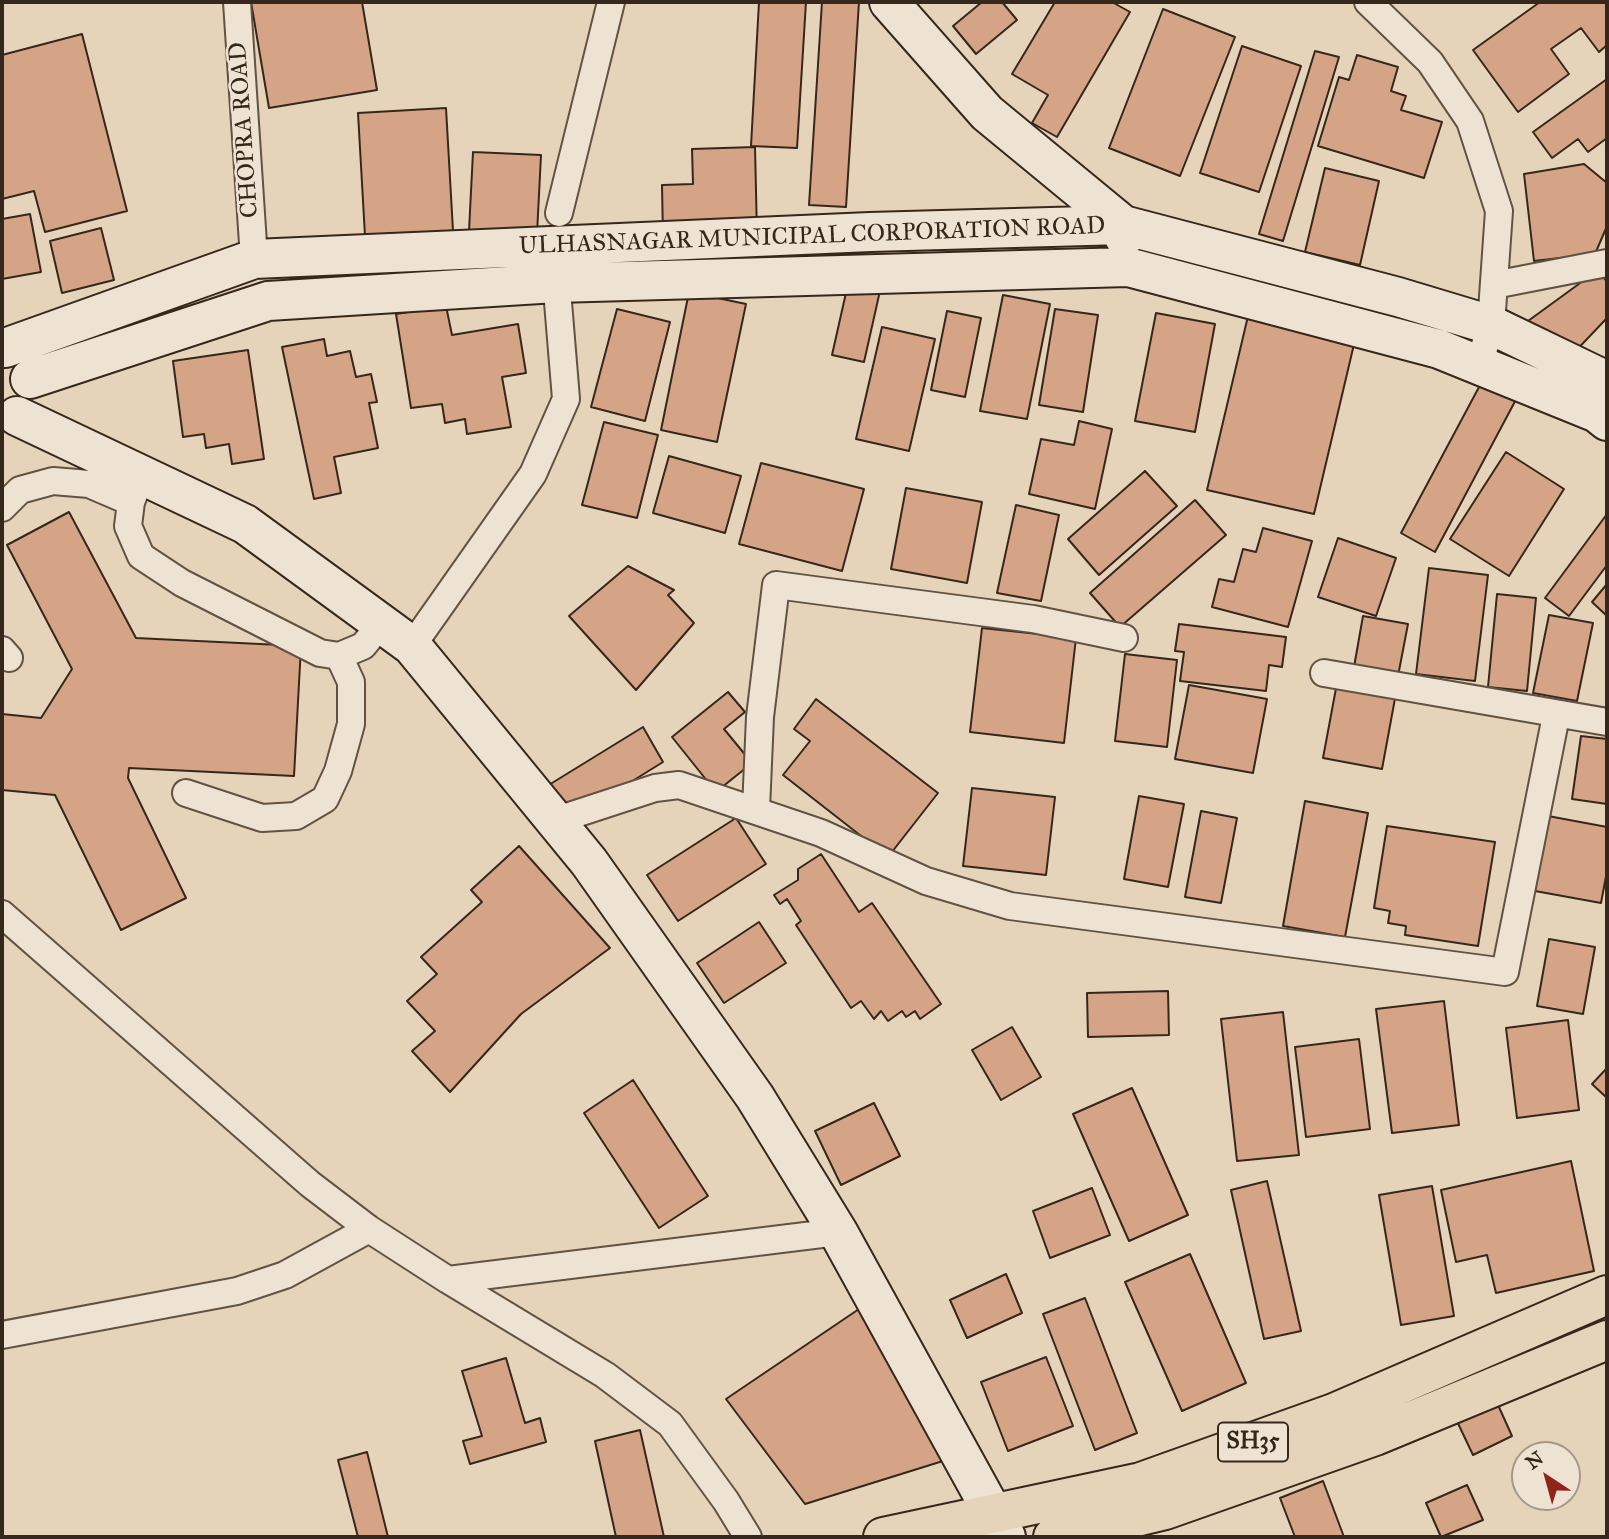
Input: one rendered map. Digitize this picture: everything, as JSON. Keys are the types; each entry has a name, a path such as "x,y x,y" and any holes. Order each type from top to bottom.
{"main road":[{"path":"889,2 987,113 1123,225 1128,267"},
{"name":"ULHASNAGAR MUNICIPAL CORPORATION ROAD","path":"3,347 254,259 556,248 870,232 1123,225 1398,297 1491,325 1607,381"},
{"name":"ULHASNAGAR MUNICIPAL CORPORATION ROAD","path":"30,379 268,301 556,248 1128,267 1439,349 1597,413 1607,421"},
{"path":"3,347 25,366 30,379 25,406 10,421 137,488 245,524 412,646 589,862 755,1097 838,1232 1000,1525"},
{"name":"SH35","path":"883,1537 1000,1525 1141,1482 1334,1413 1607,1295"},
{"name":"SH35","path":"1053,1537 1165,1510 1362,1441 1607,1340"}],"street":[{"name":"CHOPRA ROAD","path":"237,2 254,259"},
{"path":"412,646 533,474 566,399 556,248 580,128 611,2"},
{"path":"1368,2 1430,62 1469,121 1499,211 1491,325 1479,365"},
{"path":"1494,285 1607,263"},
{"path":"2,508 20,490 53,481 137,488 128,526 141,555 205,594 320,653 338,656 363,646 381,624"},
{"path":"756,809 760,718 776,585 1033,619 1124,638"},
{"path":"186,793 262,818 296,816 326,799 338,771 351,724 351,682 338,656"},
{"path":"1324,673 1556,716 1607,722"},
{"path":"554,821 655,788 679,785 821,833 926,881 1010,906 1505,972 1556,716"},
{"path":"2,914 310,1184 369,1229 605,1375 670,1424 726,1501 748,1537"},
{"path":"2,1335 237,1291 285,1275 369,1229"},
{"path":"448,1280 838,1232"}],"building":[{"path":"251,2 362,2 377,90 269,108"},
{"path":"759,2 806,2 797,148 751,146"},
{"path":"822,2 859,2 846,207 809,205"},
{"path":"982,2 1002,2 1017,20 976,54 953,26"},
{"path":"1055,2 1112,2 1130,12 1057,137 1032,123 1048,95 1012,74"},
{"path":"1540,2 1607,2 1607,45 1599,52 1581,28 1551,49 1569,74 1518,112 1473,50"},
{"path":"1163,9 1235,37 1180,176 1109,148"},
{"path":"82,34 127,211 45,232 34,191 2,199 2,55"},
{"path":"1242,46 1301,66 1259,192 1200,173"},
{"path":"1315,51 1339,57 1283,241 1259,234"},
{"path":"1357,55 1398,67 1391,91 1406,96 1401,110 1442,122 1424,178 1318,146 1339,77 1349,80"},
{"path":"1607,79 1607,138 1588,152 1578,139 1552,158 1533,132"},
{"path":"446,108 453,231 365,236 358,113"},
{"path":"755,147 757,235 663,238 662,185 693,184 692,149"},
{"path":"473,152 541,155 537,234 469,231"},
{"path":"1584,164 1607,183 1607,226 1595,254 1534,261 1524,174"},
{"path":"1325,168 1379,181 1360,265 1305,252"},
{"path":"30,214 41,272 2,279 2,219"},
{"path":"101,228 114,280 62,293 50,241"},
{"path":"1598,270 1607,282 1607,318 1568,359 1528,321"},
{"path":"850,275 882,282 864,362 832,355"},
{"path":"689,292 746,304 717,442 661,430"},
{"path":"1003,295 1050,304 1027,419 980,411"},
{"path":"446,306 452,335 518,324 526,373 502,377 511,427 467,434 465,419 445,423 442,404 411,408 396,314"},
{"path":"617,309 670,322 645,421 591,407"},
{"path":"1055,309 1098,315 1083,412 1039,405"},
{"path":"947,311 981,318 965,397 931,390"},
{"path":"1156,313 1215,324 1195,432 1135,421"},
{"path":"1248,316 1355,340 1314,514 1207,490"},
{"path":"882,327 935,339 909,451 856,439"},
{"path":"324,339 327,356 350,351 356,377 371,374 377,402 369,403 378,448 334,457 341,493 314,499 282,347"},
{"path":"248,350 264,459 232,464 229,444 206,448 204,434 183,437 173,361"},
{"path":"1486,374 1520,392 1435,552 1401,533"},
{"path":"1079,421 1112,429 1095,509 1029,494 1041,439 1074,445"},
{"path":"604,422 658,435 637,518 582,505"},
{"path":"1506,452 1564,489 1509,576 1450,539"},
{"path":"669,456 741,476 725,533 653,513"},
{"path":"761,463 864,489 842,571 739,544"},
{"path":"1145,471 1177,506 1099,575 1068,539"},
{"path":"906,488 982,502 967,583 891,569"},
{"path":"1195,500 1226,535 1120,627 1090,593"},
{"path":"1016,505 1059,515 1041,601 997,593"},
{"path":"69,512 136,638 301,646 294,776 129,768 128,778 186,898 121,930 55,795 2,790 2,714 41,718 72,669 7,545"},
{"path":"1607,514 1607,565 1569,616 1545,598"},
{"path":"1263,528 1312,541 1288,627 1212,607 1219,579 1234,582 1243,549 1256,552"},
{"path":"1338,538 1396,558 1376,616 1318,597"},
{"path":"628,566 674,590 668,595 694,623 636,690 569,616"},
{"path":"1429,568 1488,575 1475,681 1416,674"},
{"path":"1607,584 1607,616 1592,602"},
{"path":"1497,594 1536,598 1527,691 1488,687"},
{"path":"1549,615 1593,623 1577,701 1533,693"},
{"path":"1363,616 1408,624 1398,676 1354,667"},
{"path":"1179,624 1286,637 1282,667 1269,665 1266,691 1180,681 1184,652 1175,651"},
{"path":"982,628 1076,638 1064,743 970,732"},
{"path":"1125,654 1177,660 1167,747 1115,741"},
{"path":"1337,683 1396,693 1382,769 1323,758"},
{"path":"1189,685 1267,699 1253,773 1175,759"},
{"path":"728,692 745,712 724,729 752,763 716,792 672,737"},
{"path":"816,699 938,793 888,857 783,775 810,741 794,729"},
{"path":"643,727 663,762 597,803 549,806 539,791"},
{"path":"1581,736 1607,739 1607,804 1572,799"},
{"path":"972,788 1055,797 1046,875 963,866"},
{"path":"1139,796 1184,804 1168,887 1124,879"},
{"path":"1305,801 1368,813 1345,937 1283,926"},
{"path":"1201,811 1237,818 1221,903 1185,897"},
{"path":"1548,816 1607,827 1607,871 1601,903 1535,891"},
{"path":"736,818 766,864 678,921 647,875"},
{"path":"1387,826 1495,842 1478,946 1405,935 1406,926 1388,923 1390,911 1374,908"},
{"path":"519,846 610,948 521,1014 450,1092 412,1051 435,1031 407,1001 437,974 421,957 482,902 471,890"},
{"path":"821,854 859,912 872,903 941,1004 920,1019 915,1011 906,1017 902,1011 888,1021 881,1011 874,1019 861,1001 851,1008 796,925 801,921 787,899 780,904 774,895 798,880 798,869"},
{"path":"759,922 786,963 724,1003 697,963"},
{"path":"1549,939 1595,947 1583,1014 1537,1006"},
{"path":"1168,991 1169,1035 1088,1037 1087,993"},
{"path":"1444,1001 1459,1125 1392,1133 1376,1009"},
{"path":"1283,1012 1299,1155 1237,1161 1221,1019"},
{"path":"1568,1020 1579,1110 1517,1118 1506,1028"},
{"path":"1012,1027 1041,1077 1001,1100 972,1050"},
{"path":"1359,1039 1370,1129 1306,1137 1295,1047"},
{"path":"1607,1068 1607,1098 1592,1084"},
{"path":"633,1080 708,1196 659,1228 584,1113"},
{"path":"1132,1088 1188,1215 1129,1241 1073,1114"},
{"path":"874,1103 900,1156 841,1185 815,1131"},
{"path":"1571,1161 1594,1271 1496,1293 1487,1255 1456,1262 1441,1190"},
{"path":"1267,1181 1301,1331 1264,1339 1231,1190"},
{"path":"1432,1186 1454,1316 1401,1325 1379,1195"},
{"path":"1092,1188 1110,1235 1050,1258 1033,1211"},
{"path":"1190,1254 1246,1383 1182,1411 1125,1282"},
{"path":"1006,1274 1022,1313 967,1338 950,1300"},
{"path":"1085,1298 1137,1433 1095,1450 1043,1314"},
{"path":"859,1309 959,1456 805,1504 726,1399"},
{"path":"1046,1357 1073,1426 1008,1451 981,1382"},
{"path":"506,1358 525,1423 540,1418 546,1442 470,1464 463,1441 482,1436 462,1371"},
{"path":"1494,1396 1512,1436 1473,1455 1454,1415"},
{"path":"640,1430 664,1537 616,1537 595,1441"},
{"path":"367,1452 388,1537 358,1537 338,1460"},
{"path":"1323,1481 1344,1537 1295,1537 1280,1498"},
{"path":"1467,1485 1483,1520 1441,1537 1426,1503"}]}
